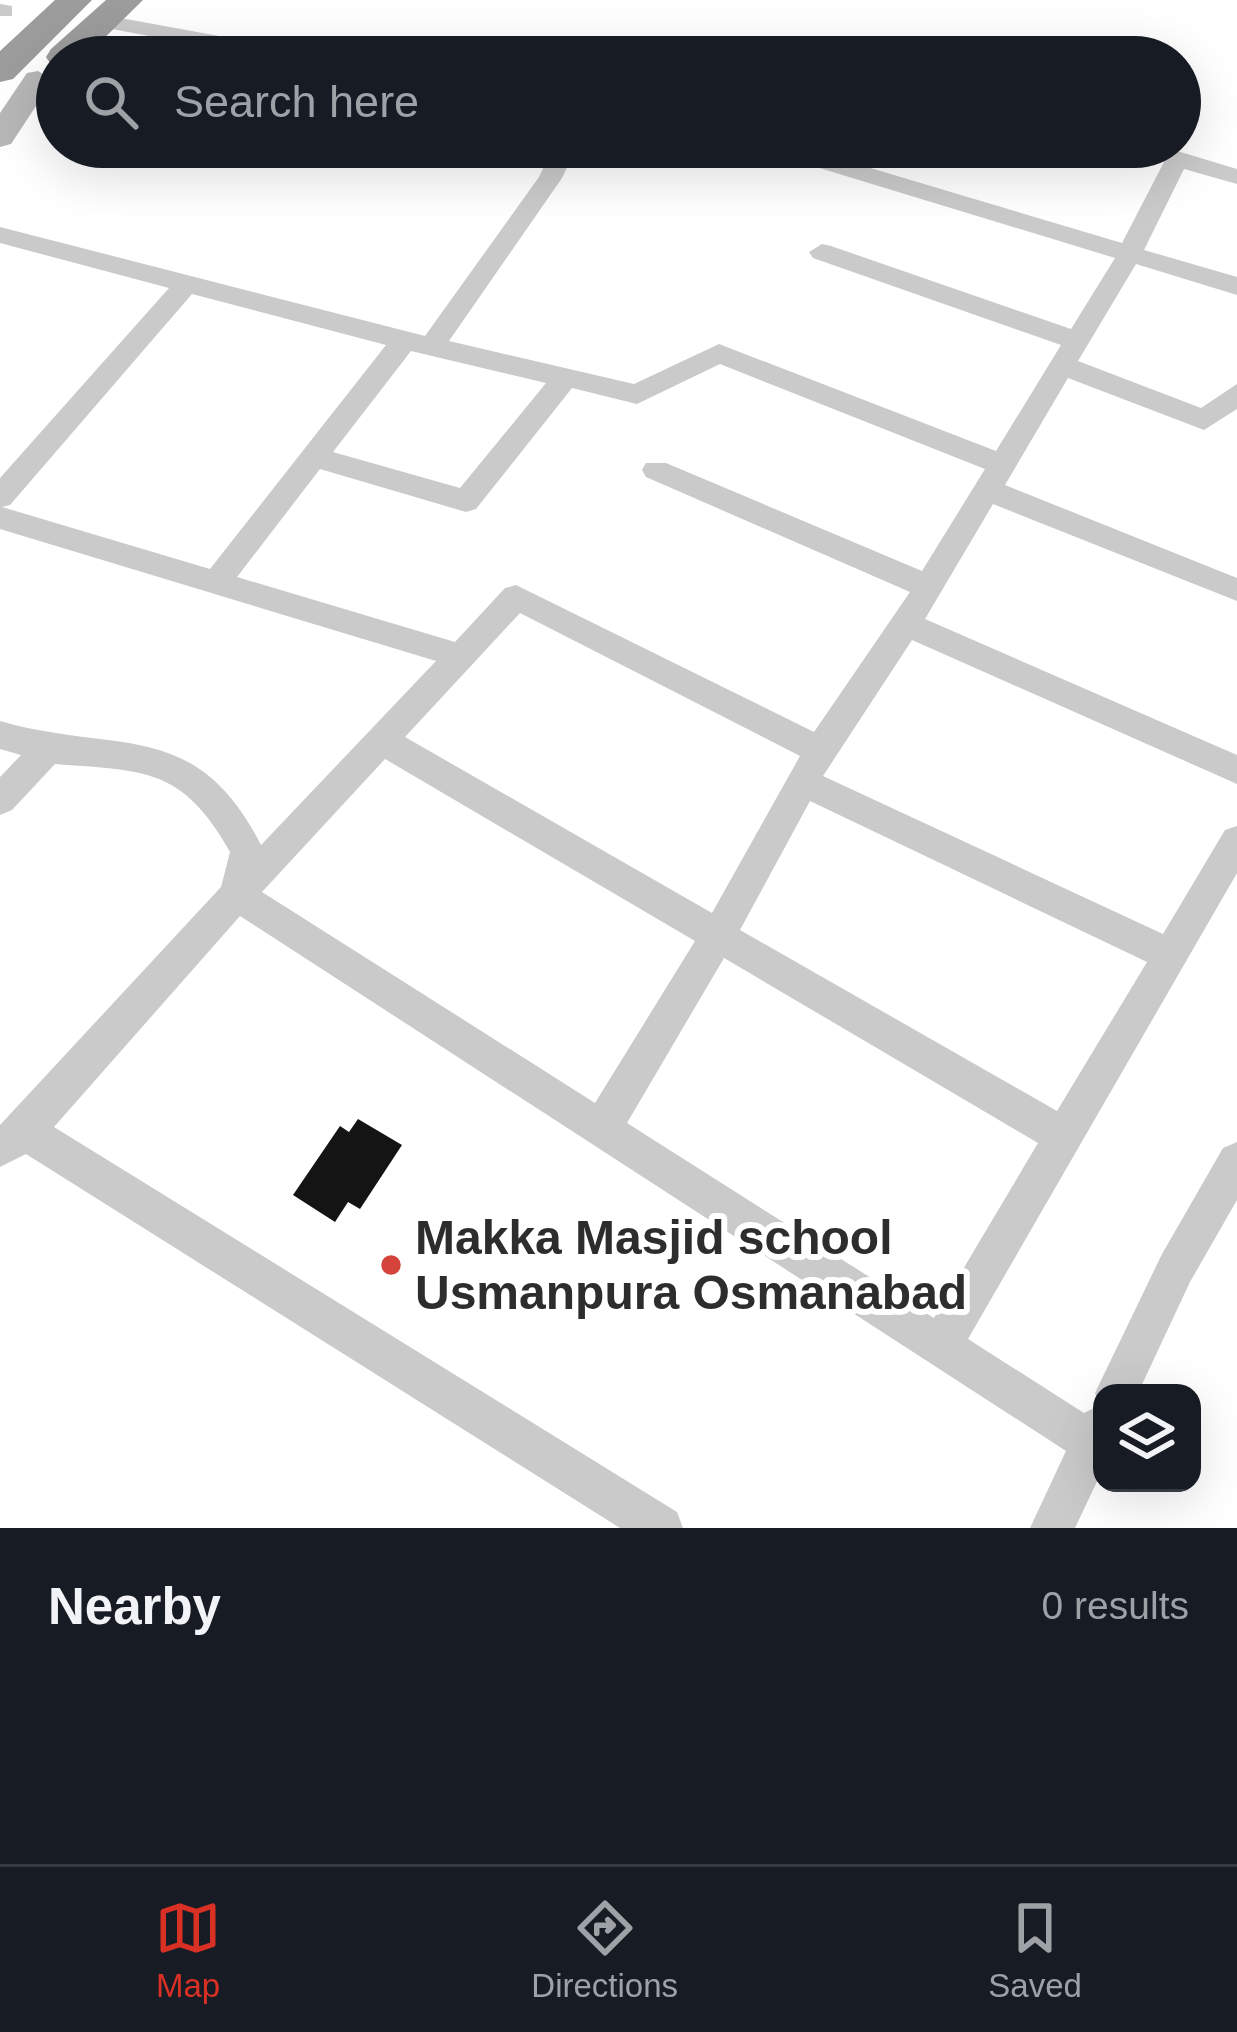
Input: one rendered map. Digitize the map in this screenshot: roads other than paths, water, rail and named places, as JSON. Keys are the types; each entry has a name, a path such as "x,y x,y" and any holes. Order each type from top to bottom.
{"highway":[{"path":"78,36 102,7"},
{"path":"55,36 102,7"},
{"path":"0,70 36,48"},
{"path":"0,115 36,82"}],"main road":[{"path":"0,137 36,89"}],"street":[{"path":"102,7 215,36"},
{"path":"1201,166 1237,177"},
{"path":"216,583 314,457 417,344 555,168"},
{"path":"845,168 1237,286"},
{"path":"602,1128 718,936 812,767 906,624 1130,253 1172,168"},
{"path":"0,235 184,286 637,394 719,353 1234,590"},
{"path":"822,252 1070,353 1204,420 1237,394"},
{"path":"0,497 184,286"},
{"path":"314,457 466,501 565,378"},
{"path":"656,470 928,586"},
{"path":"0,518 460,656"},
{"path":"661,1528 13,1139 516,597 812,767 1168,954"},
{"path":"906,624 1237,770"},
{"path":"0,735 48,749 147,758 185,775 219,802 247,850 237,895"},
{"path":"381,740 1063,1136"},
{"path":"0,800 48,749"},
{"path":"940,1346 1237,841"},
{"path":"237,895 940,1346 1093,1430"},
{"path":"1120,1384 1176,1268 1237,1162"},
{"path":"1052,1528 1093,1441"}],"place":[{"name":"Makka Masjid school Usmanpura Osmanabad","path":"391,1265"}]}
